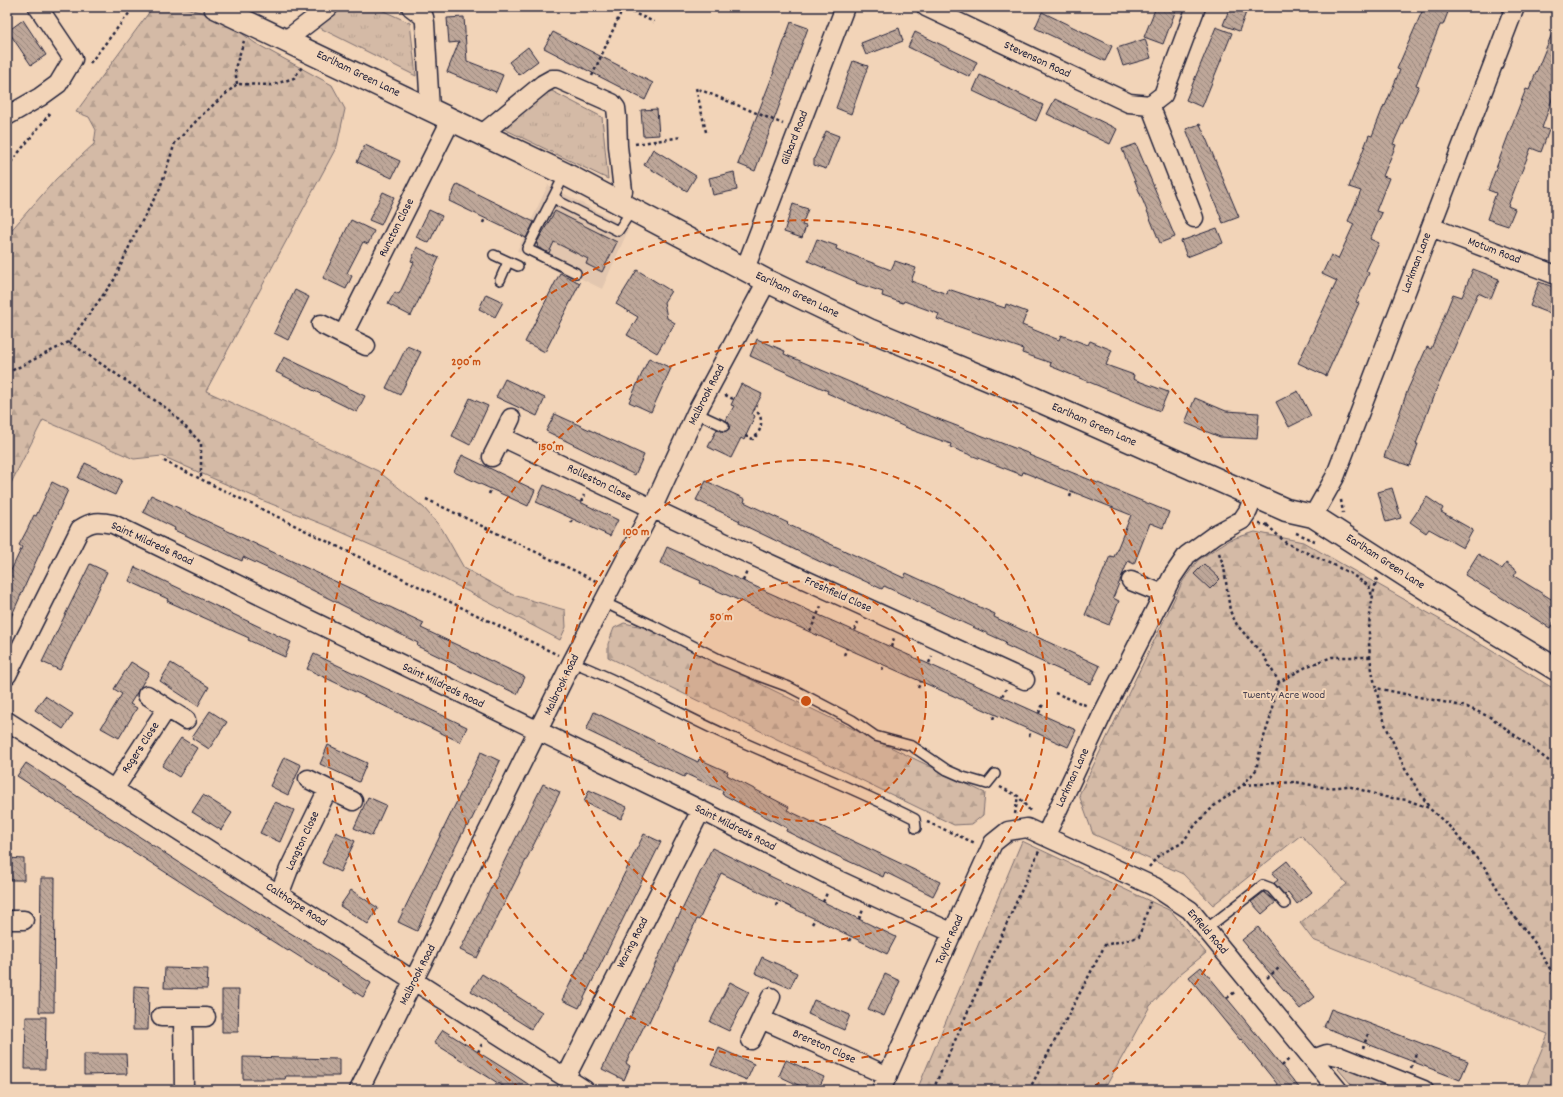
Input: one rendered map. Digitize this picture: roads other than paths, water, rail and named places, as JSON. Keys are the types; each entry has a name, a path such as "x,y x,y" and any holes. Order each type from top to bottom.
{"street":[{"path":"7,116 40,98 58,84 73,60 38,7"},
{"path":"286,40 329,7"},
{"path":"411,7 424,17 430,109"},
{"name":"Gilbard Road","path":"745,269 845,7"},
{"name":"Stevenson Road","path":"926,7 1129,103 1150,105"},
{"path":"1194,218 1150,105 1163,95 1196,7"},
{"name":"Larkman Lane","path":"1313,516 1335,477 1515,7"},
{"name":"Earlham Green Lane","path":"223,9 566,174 767,281 869,330 1033,398 1286,510 1313,516 1470,617 1556,669"},
{"path":"482,134 543,84 552,79 558,79 612,103 616,108 622,191 626,205"},
{"name":"Runcton Close","path":"344,335 452,120"},
{"name":"Motum Road","path":"1431,227 1556,275"},
{"name":"Malbrook Road","path":"359,1090 572,662 652,509 696,413 767,281"},
{"path":"321,324 366,346"},
{"path":"492,456 511,418"},
{"name":"Rolleston Close","path":"502,437 652,509"},
{"name":"Larkman Lane","path":"1046,835 1103,713 1163,594 1187,555 1209,539 1242,520 1248,511 1254,496"},
{"name":"Freshfield Close","path":"652,509 1025,680"},
{"name":"Saint Mildreds Road","path":"7,675 74,537 84,526 100,521 113,524 700,810 834,878 953,933"},
{"path":"1130,581 1163,594"},
{"path":"147,695 186,720"},
{"name":"Rogers Close","path":"115,788 167,708"},
{"name":"Calthorpe Road","path":"7,721 115,788 414,982 586,1090"},
{"path":"308,779 353,801"},
{"name":"Langton Close","path":"279,895 289,869 328,788"},
{"name":"Waring Road","path":"566,1077 700,810"},
{"name":"Taylor Road","path":"884,1083 993,843 1008,831 1016,829 1027,828 1046,835"},
{"name":"Enfield Road","path":"1046,835 1149,884 1190,910 1338,1090"},
{"path":"751,1040 771,997"},
{"path":"161,1017 206,1017"},
{"path":"183,1017 184,1090"},
{"name":"Brereton Close","path":"761,1019 884,1083"},
{"path":"1313,1060 1327,1054 1339,1056 1424,1090"}],"lane":[{"path":"566,174 527,249 576,273"},
{"path":"554,196 560,202 618,231 626,205"},
{"path":"494,255 518,266"},
{"path":"500,280 508,262"},
{"path":"696,413 724,426"},
{"path":"607,595 659,628 721,660 758,676 789,686 852,720 875,736 912,746 947,770 969,780 987,784 995,774"},
{"path":"572,662 597,671 731,737 852,788 915,818 916,828"},
{"path":"1206,929 1263,885 1271,888 1285,904"}],"park label":[{"name":"Twenty Acre Wood","path":"1284,695"}]}
